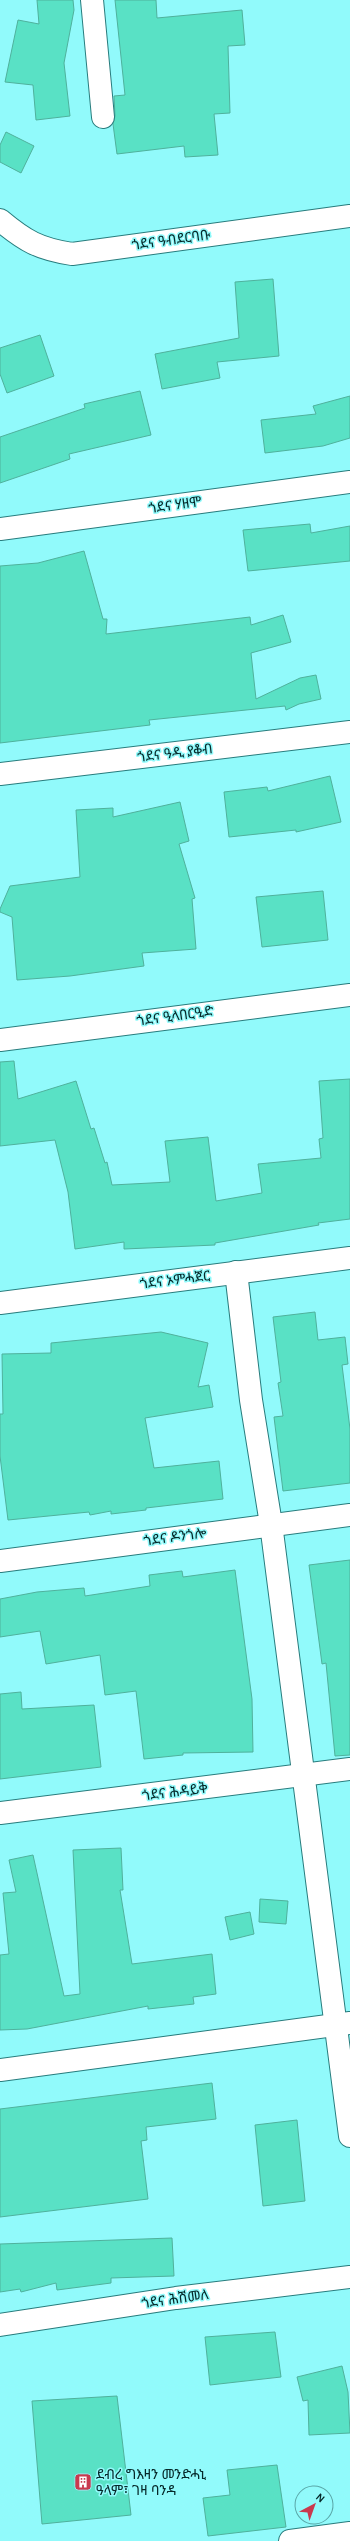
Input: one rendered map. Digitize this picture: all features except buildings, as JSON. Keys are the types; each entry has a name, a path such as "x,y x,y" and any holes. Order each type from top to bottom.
{"street":[{"path":"92,0 103,117"},
{"name":"ጎደና ዓብደርባቡ","path":"0,220 25,240 48,250 72,254 350,216"},
{"name":"ጎደና ሃዘሞ","path":"0,529 350,482"},
{"name":"ጎደና ዓዲ ያቆብ","path":"0,774 350,732"},
{"name":"ጎደና ዒላበርዒድ","path":"0,1040 350,995"},
{"name":"ጎደና ኦምሓጀር","path":"0,1302 350,1258"},
{"path":"236,1272 251,1400 271,1524 303,1775 342,2023 350,2136"},
{"name":"ጎደና ዶንጎሎ","path":"0,1561 271,1524 350,1515"},
{"name":"ጎደና ሕዳይቅ","path":"0,1813 350,1769"},
{"path":"0,2070 342,2023"},
{"name":"ጎደና ሕሽመለ","path":"0,2325 176,2298 350,2277"},
{"path":"290,2541 350,2533"}],"place":[{"name":"ደብረ ግእዛን መንድሓኒ ዓላም፣ ገዛ ባንዳ","path":"83,2482"}]}
